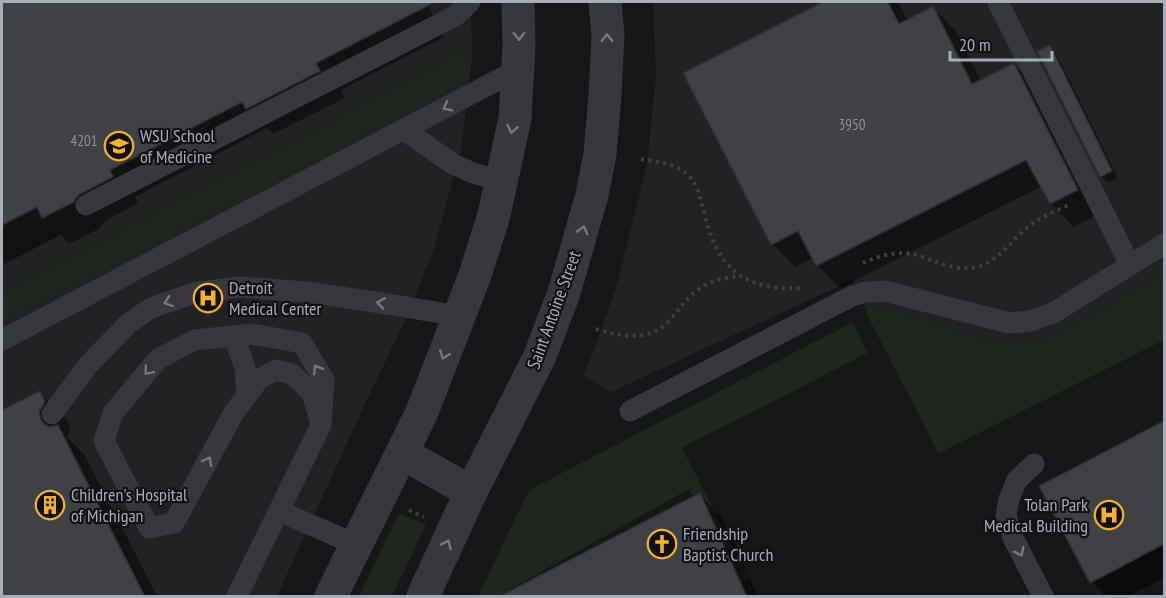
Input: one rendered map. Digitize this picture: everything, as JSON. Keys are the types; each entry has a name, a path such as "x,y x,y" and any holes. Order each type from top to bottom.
{"street":[{"path":"331,597 422,412 475,275 491,225 514,118 519,47 518,2"},
{"name":"Saint Antoine Street","path":"423,597 471,492 539,358 564,293 592,195 600,154 607,46 605,2"},
{"path":"402,453 471,492"}],"lane":[{"path":"86,205 455,16 470,2"},
{"path":"998,2 1130,265"},
{"path":"2,340 518,70"},
{"path":"404,130 453,164 473,173 501,181"},
{"path":"630,411 852,296 866,292 885,291 1009,323 1030,321 1053,313 1164,244"},
{"path":"52,414 88,365 128,324 151,308 194,293 239,288 307,292 459,316"},
{"path":"237,597 321,426 324,380 302,343 252,334 195,340 158,359 113,413 104,441 149,528 174,524 233,414 260,379 276,370 292,374 312,393 321,426"},
{"path":"234,336 245,368 247,395"},
{"path":"1034,464 1017,480 1008,499 1006,516 1012,538 1043,597"},
{"path":"279,511 357,544"}],"path":[{"path":"641,159 673,165 688,175 699,191 711,240 723,262 740,276 756,284 786,289 808,288"},
{"path":"856,266 874,257 892,254 912,254 949,266 969,268 987,264 999,256 1009,244 1035,222 1094,193"},
{"path":"596,329 627,337 660,330 700,288 717,280 740,276"},
{"path":"403,508 430,520"}],"shaded area":[{"name":"Detroit Medical Center","path":"2,2 471,2 472,58 461,150 433,252 403,325 277,596 2,596"},
{"path":"653,2 1164,2 1164,334 936,450 852,280 611,392 583,376 617,284 647,165 656,75"},
{"path":"467,57 466,78 461,83 2,321 2,293 262,161 452,58"},
{"path":"1164,272 1164,340 939,453 865,311 885,310 987,342 1020,347 1042,341 1089,318"},
{"path":"853,322 867,353 682,448 749,578 738,583 689,489 498,596 478,596 529,490"},
{"path":"399,513 426,525 392,596 359,596"}],"building":[{"name":"WSU School of Medicine","path":"2,2 435,2 316,63 320,71 246,109 242,102 110,170 113,177 80,194 74,202 42,218 37,207 2,225"},
{"path":"823,2 888,2 899,24 933,6 972,84 1014,63 1078,190 1050,204 1026,160 816,266 798,231 771,245 683,73"},
{"path":"1050,45 1112,171 1100,177 1037,51"},
{"name":"Children's Hospital of Michigan","path":"40,391 45,402 39,412 41,420 50,427 58,425 145,597 2,597 2,410"},
{"name":"Tolan Park Medical Building","path":"1164,421 1164,544 1090,583 1039,486"},
{"name":"Friendship Baptist Church","path":"700,493 747,597 498,597"}],"place":[{"name":"WSU School of Medicine","path":"119,146"},
{"name":"Detroit Medical Center","path":"208,298"},
{"name":"Children's Hospital of Michigan","path":"50,505"},
{"name":"Tolan Park Medical Building","path":"1109,515"},
{"name":"Friendship Baptist Church","path":"662,544"}]}
